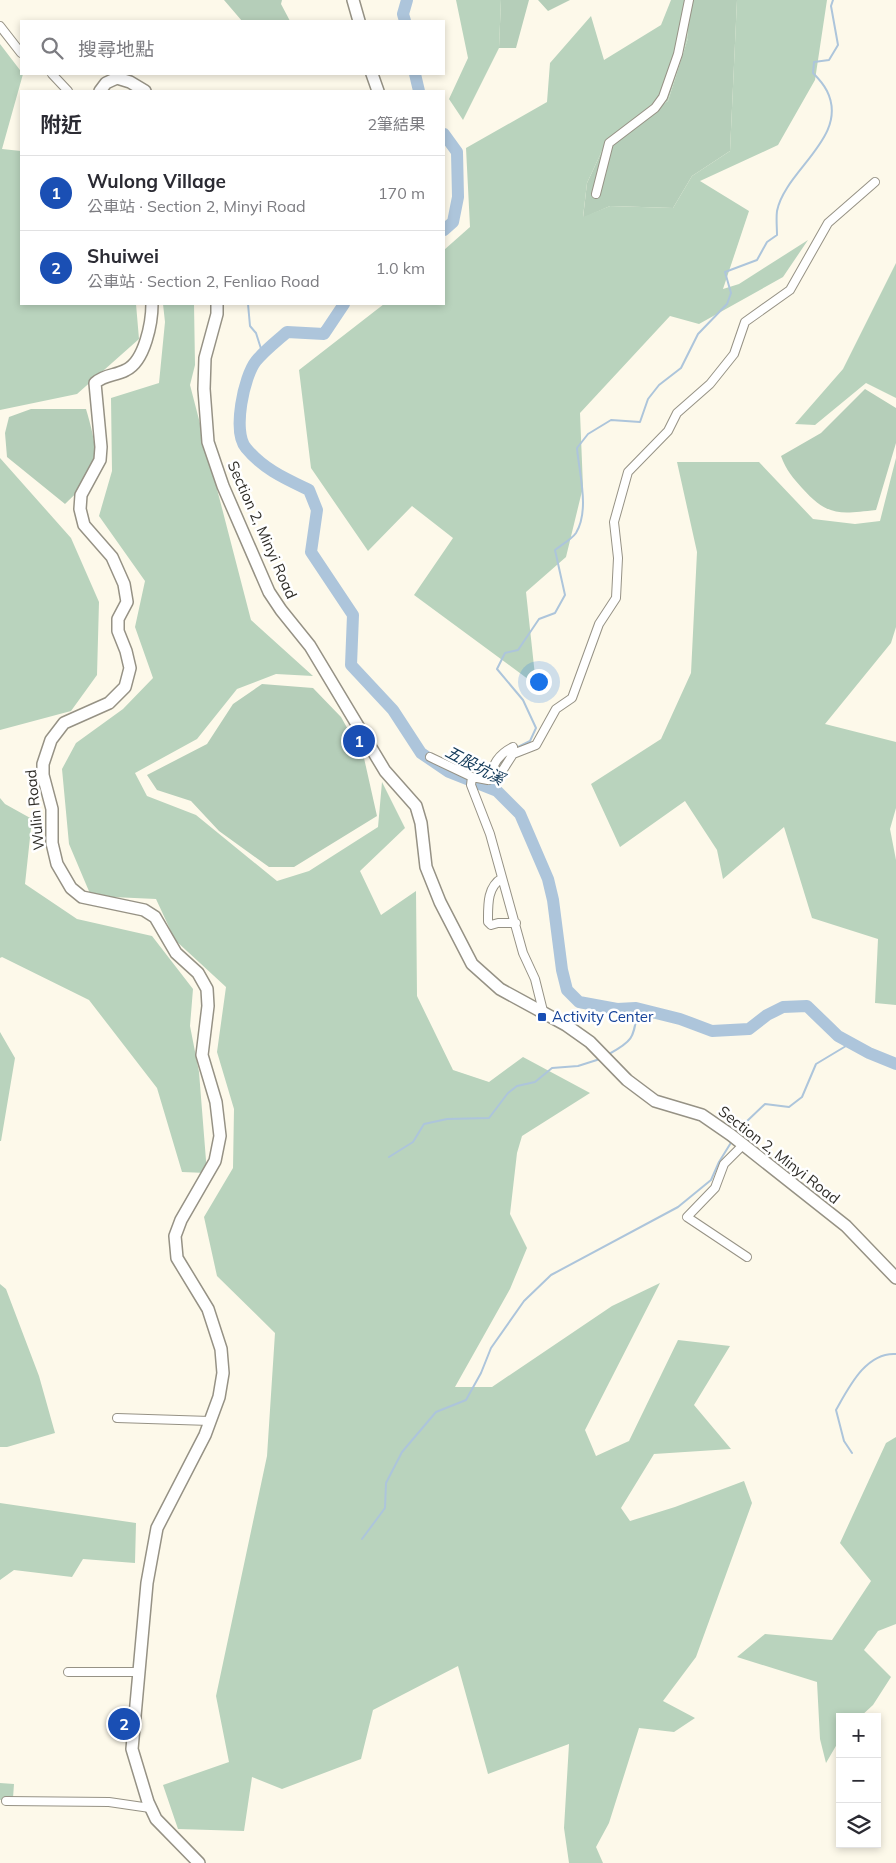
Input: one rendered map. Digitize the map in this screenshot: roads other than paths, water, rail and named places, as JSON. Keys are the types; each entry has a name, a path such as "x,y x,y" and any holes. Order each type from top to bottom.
{"main road":[{"path":"353,0 359,20"},
{"path":"372,75 378,90"},
{"path":"101,90 106,83 118,78 130,82 143,90"},
{"name":"Wulin Road","path":"152,305 148,334 136,362 127,370 101,377 95,383 101,447 100,460 81,495 80,509 84,525 112,557 124,584 127,602 118,619 118,632 130,668 125,687 109,703 64,723 51,740 43,764 43,776 52,809 52,843 57,864 71,888 82,897 144,910 155,917 176,953 198,973 207,989 208,1006 202,1055 216,1102 220,1136 215,1161 181,1220 175,1236 177,1258 208,1309 221,1349 223,1373 210,1421"},
{"name":"Section 2, Minyi Road","path":"217,305 204,372 208,442 223,486 269,592 280,610 310,646 381,765 416,806 421,823 426,867 440,902 472,964 500,989 523,1003 543,1011 566,1024 604,1056 627,1080 655,1101 702,1115 738,1140 846,1226 896,1278"},
{"path":"199,1863 156,1819 150,1808 132,1749 147,1583 157,1528 194,1459 210,1421"}],"street":[{"path":"596,194 608,143 655,108 663,97 678,54 689,0"},
{"path":"0,26 20,52"},
{"path":"53,75 67,90"},
{"path":"430,757 472,781 488,780 499,776 513,754 536,745 556,710 572,698 578,686 582,666 599,624 616,598 618,558 614,522 628,472 668,431 678,414 710,384 734,354 745,322 790,290 828,223 875,182"},
{"path":"488,780 495,761 504,751 513,747"},
{"path":"472,781 490,834 523,953 534,979 543,1011"},
{"path":"502,878 494,883 490,896 488,922 491,925 498,922 516,924"},
{"path":"738,1140 724,1164 715,1188 687,1217 747,1257"},
{"path":"118,1418 210,1421"},
{"path":"68,1672 139,1672"},
{"path":"6,1801 108,1802 150,1808"}],"waterway":[{"name":"五股坑溪","path":"405,20 403,14 407,0"},
{"path":"514,749 530,741 536,728 523,700 497,669 505,653 518,650 539,619 555,613 565,595 555,550 576,533 580,524 583,503 577,448 588,434 611,420 640,422 648,399 659,385 681,368 698,334 727,304 731,293 725,272 757,260 767,242 777,235 777,211 782,196 791,181 814,153 830,123 832,108 827,91 813,73 814,62 829,60 838,45 831,6 833,0"},
{"name":"五股坑溪","path":"415,75 419,90"},
{"name":"五股坑溪","path":"445,135 457,152 458,197 453,222 445,229"},
{"path":"248,305 250,326 256,333 263,355"},
{"name":"五股坑溪","path":"343,305 324,334 287,332 256,361 247,379 241,404 240,430 242,440 246,448 267,468 309,490 317,510 311,552 353,615 351,665 393,710 421,753 449,772 497,791 520,814 548,879 553,900 562,970 567,990 579,1002 617,1009 636,1008 680,1019 712,1031 749,1029 767,1015 783,1007 807,1006 838,1036 869,1053 896,1064"},
{"path":"497,767 506,755"},
{"path":"496,779 497,791"},
{"path":"609,1054 624,1045 631,1037 638,1009"},
{"path":"736,1135 745,1123 765,1104 789,1107 802,1097 816,1064 851,1043"},
{"path":"389,1157 413,1142 424,1124 447,1119 489,1118 508,1093 517,1086 535,1082 552,1068 578,1066 600,1059"},
{"path":"362,1539 385,1508 386,1483 402,1452 436,1412 466,1400 481,1373 491,1348 524,1301 551,1275 678,1207 711,1180 732,1141"},
{"path":"852,1453 844,1441 836,1410 853,1382 867,1365 885,1355 896,1354"}],"place":[{"name":"Wulong Village","path":"359,741"},
{"name":"Activity Center","path":"542,1017"},
{"name":"Shuiwei","path":"124,1724"}]}
